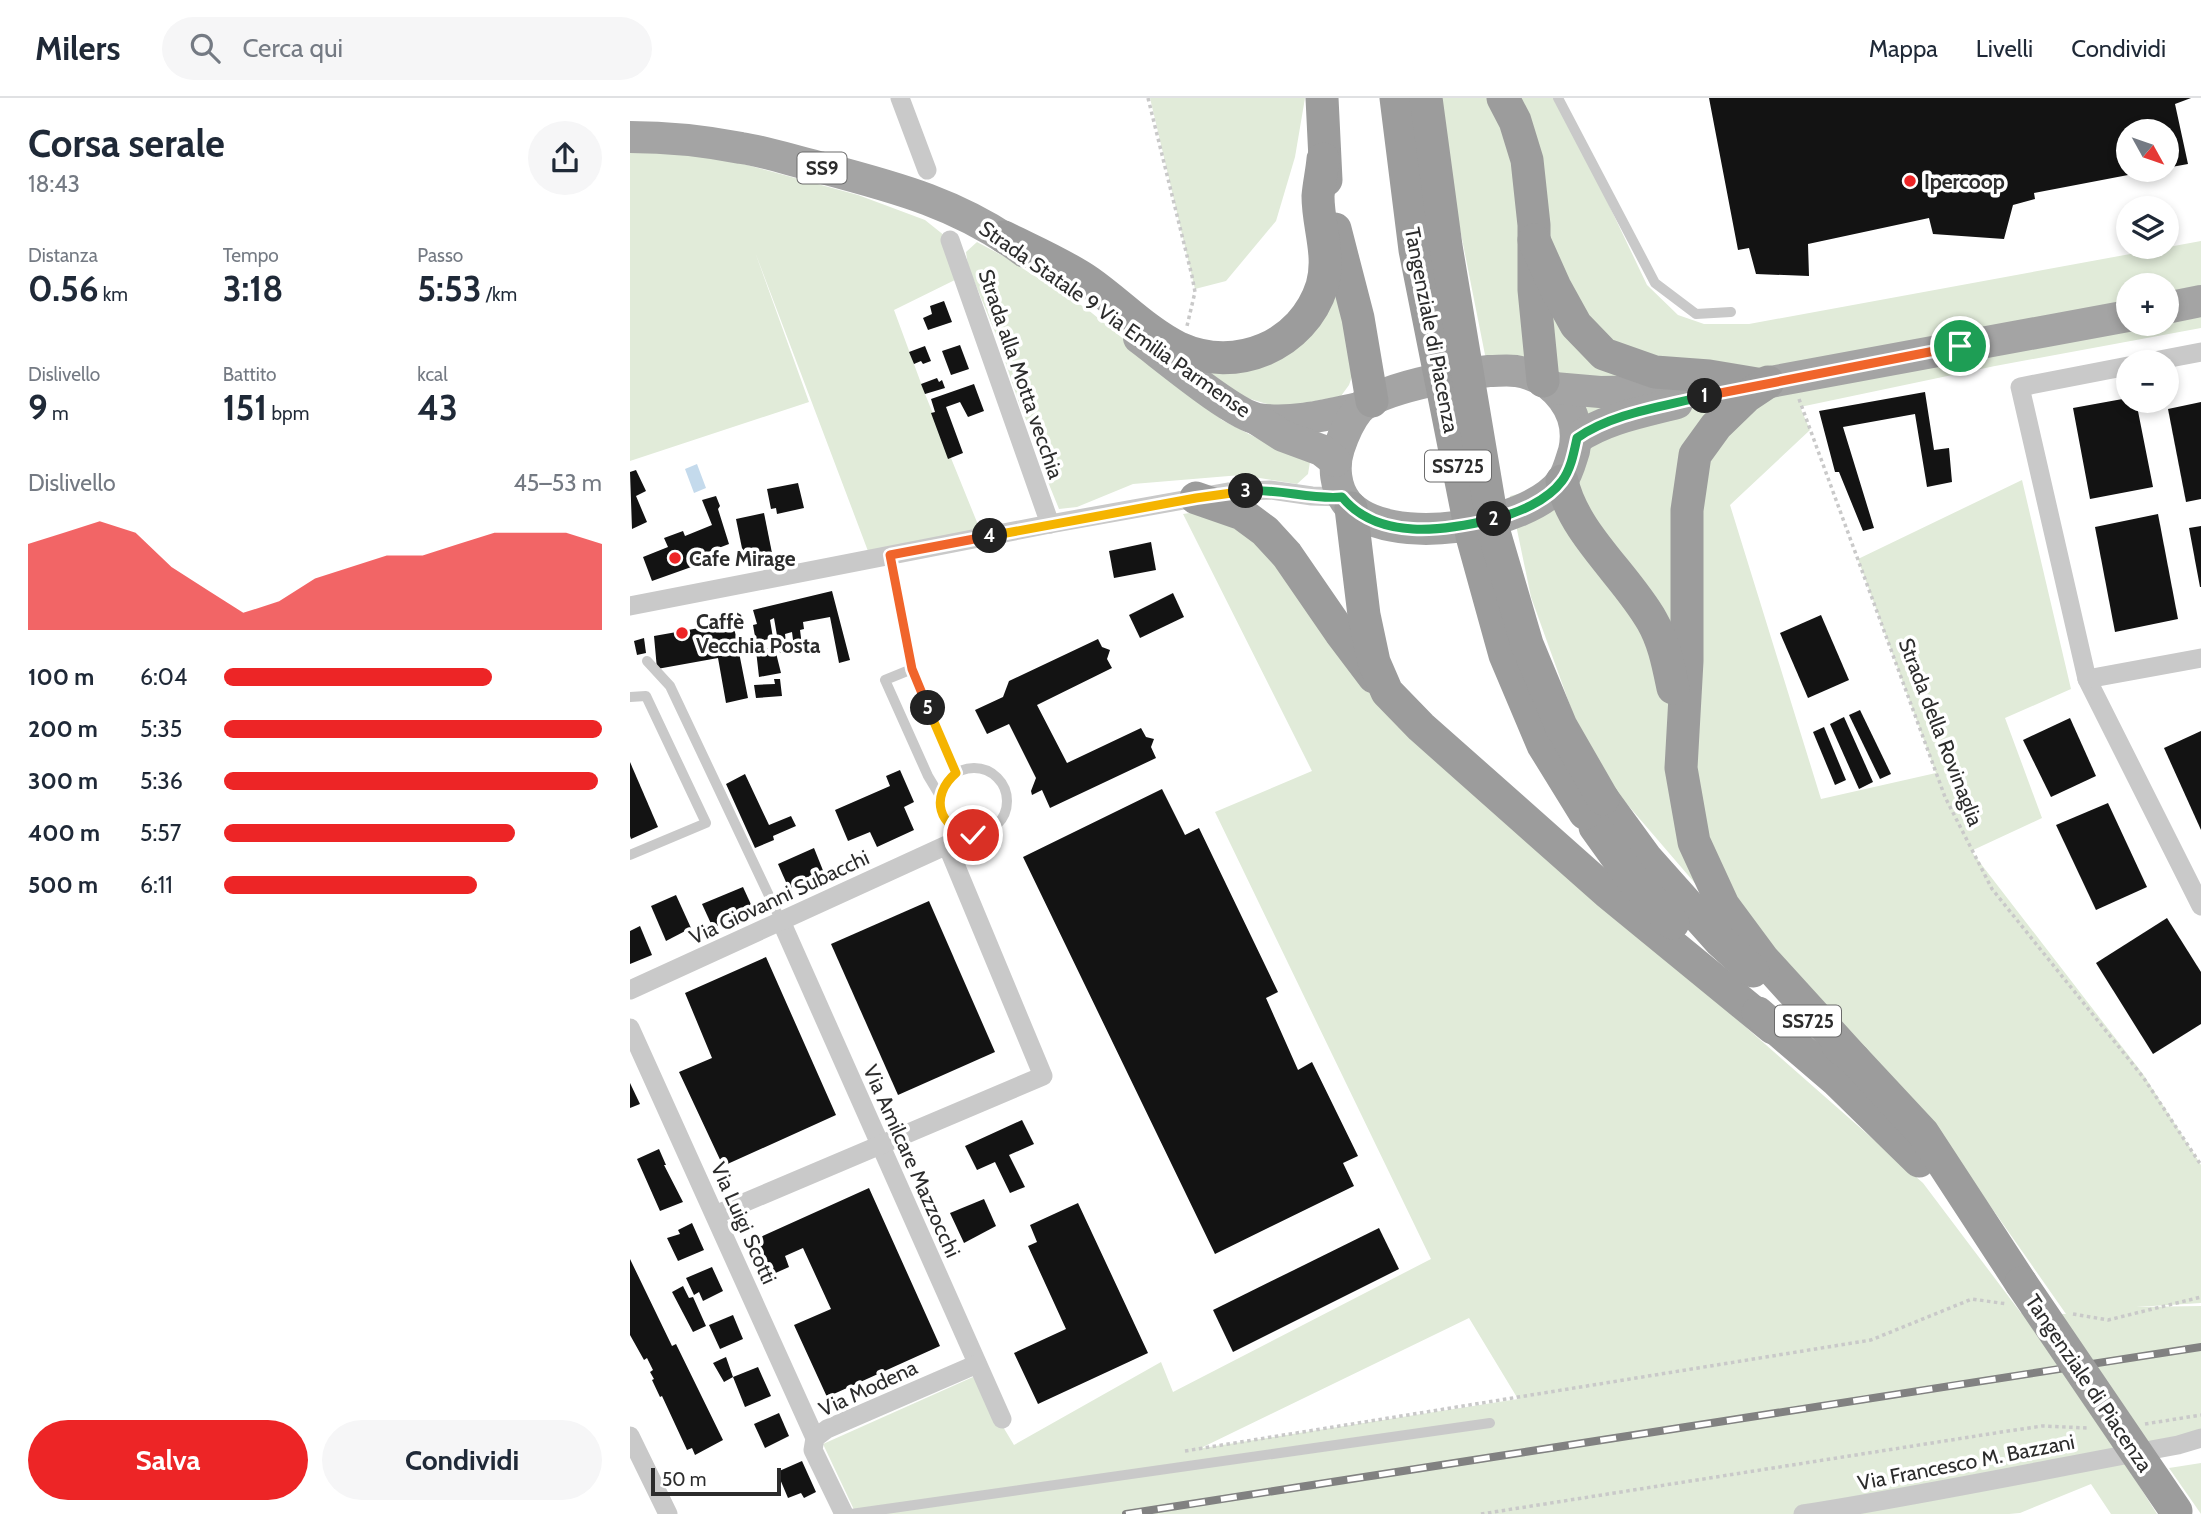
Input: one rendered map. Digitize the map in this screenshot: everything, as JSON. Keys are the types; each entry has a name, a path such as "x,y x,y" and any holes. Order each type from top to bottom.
{"highway":[{"path":"1322,98 1323,159 1329,208 1358,318 1366,405"},
{"name":"Tangenziale di Piacenza","path":"1396,98 1415,250 1472,537 1505,655 1543,746 1594,806 1720,941 1854,1059 1923,1133 2000,1252 2017,1294 2177,1513"},
{"name":"Tangenziale di Piacenza","path":"1426,98 1446,246 1494,532 1527,644 1594,806 1633,880 1773,1028 1836,1080 1907,1147 2000,1252"},
{"path":"1503,98 1515,121 1527,160 1534,240 1534,290 1549,385"},
{"path":"1004,237 1087,281 1180,348 1205,355 1239,357 1264,350 1291,335 1307,318 1322,285 1326,254 1318,198 1323,159"},
{"path":"1534,240 1576,325 1604,354 1655,372 1761,384"},
{"path":"1761,384 1716,426 1695,455 1687,510 1687,661 1681,768 1694,842 1723,905 1763,959 1854,1059"},
{"path":"1562,481 1566,499 1579,521 1652,619 1663,643 1682,724"},
{"path":"1196,498 1242,514 1265,531 1287,555 1361,662 1421,727 1606,892 1773,1028"},
{"path":"1347,502 1364,615 1374,662 1387,692"}],"main road":[{"name":"Strada Statale 9 Via Emilia Parmense","path":"630,137 658,137 741,148 866,179 934,200 1004,237 1221,399 1240,412 1257,419 1309,419 1366,405 1383,395 1452,375 1489,371 1517,371 1549,385 1600,392 1761,384"},
{"path":"2179,305 2201,301"},
{"path":"1577,438 1591,428 1609,421 1761,384 2116,318"},
{"path":"1366,405 1347,430 1335,461 1337,478 1347,502 1374,522 1400,529 1477,523 1509,516 1538,502 1562,481 1572,460 1577,438 1575,421 1567,403 1549,385"},
{"path":"1257,419 1283,436 1321,450 1335,461"}],"street":[{"path":"901,98 927,170"},
{"name":"Strada alla Motta vecchia","path":"950,240 1050,524"},
{"path":"2179,356 2201,352"},
{"path":"2116,368 2020,387 2087,679 2201,906"},
{"path":"630,606 1228,492 1270,490 1347,502"},
{"path":"2087,679 2201,658"},
{"name":"Via Giovanni Subacchi","path":"630,990 947,845 1042,1076 880,1146"},
{"name":"Via Amilcare Mazzocchi","path":"781,921 1002,1419"},
{"name":"Via Luigi Scotti","path":"630,1028 815,1438"},
{"path":"715,1215 880,1146"},
{"name":"Via Modena","path":"844,1514 813,1450 815,1438 827,1429 978,1364"},
{"path":"630,1436 668,1514"},
{"name":"Via Francesco M. Bazzani","path":"1803,1514 1948,1490 2021,1473 2178,1446 2201,1438"},
{"name":"Via Francesco M. Bazzani","path":"2178,1446 2201,1451"}],"lane":[{"path":"1558,98 1655,283 1696,314 1731,312"},
{"path":"890,555 912,669 956,773"},
{"path":"647,661 670,686 781,921"},
{"path":"912,669 885,680 928,776 940,796"},
{"path":"630,697 646,696 706,823 630,855"},
{"path":"966,768 978,768 989,771 998,778 1007,798 1006,809 1002,820 994,828 973,835 962,833 944,818 940,808 940,796 948,779 956,773 966,768"},
{"path":"851,1514 1490,1423"}],"path":[{"path":"1148,98 1195,292 1193,309 1180,348"},
{"name":"Strada della Rovinaglia","path":"1761,384 1945,797 1992,889 2143,1077 2201,1165"},
{"path":"1184,1451 1871,1339 1972,1299 2017,1294"},
{"path":"2067,1313 2108,1320 2201,1297"},
{"path":"2135,1425 2201,1415"},
{"path":"1481,1514 2042,1426 2089,1428"}],"green space":[{"path":"1150,98 1305,98 1295,157 1276,221 1226,281 1195,289"},
{"path":"1434,98 1558,98 1647,285 1678,315 1704,324 1749,324 2116,257 2116,259 2179,259 2179,245 2201,241 2201,328 2179,332 2179,273 2116,273 2116,336 2158,336 1995,366 1800,407 1810,430 1730,505 1821,799 1936,773 1858,559 2022,480 2071,689 2005,718 2042,818 1971,851 2143,1074 2201,1165 2201,1303 2136,1307 2201,1306 2201,1436 2131,1473 2157,1514 2111,1514 2091,1484 2020,1513 2009,1514 856,1514 823,1444 973,1377 1014,1445 1161,1362 1173,1392 1431,1259 1215,812 1312,771 1183,514 1203,511 1263,544 1557,861 1923,1183 2021,1313 2066,1314 1937,1130 1748,945 1590,761 1531,597 1510,496 1538,489 1556,469 1564,438 1559,415 1541,392 1509,383 1491,385","holes":["1469,1318 1518,1399 1203,1448"]},
{"path":"630,150 721,158 858,195 925,220 950,240 963,276 894,310 983,537 871,559 755,252 809,402 630,461"},
{"path":"977,242 1087,309 1222,420 1310,462 1308,474 1297,484 1241,475 1133,484 1077,507 1059,509 997,337 968,266 966,252"},
{"path":"1333,283 1356,365 1349,385 1341,396 1280,408 1237,395 1210,377 1206,366 1219,366"},
{"path":"2201,1463 2201,1514 2169,1468"}],"water":[{"path":"697,464 706,488 694,493 685,469"}],"building":[{"name":"Ipercoop","path":"1709,98 2191,98 2175,104 2178,119 2116,119 2116,177 2034,193 2035,199 2013,205 2004,239 1933,234 1929,218 1808,244 1809,276 1756,274 1749,248 1738,250"},
{"name":"Ipercoop","path":"2179,122 2188,164 2179,166"},
{"path":"944,301 952,322 928,330 923,318 932,314 930,306"},
{"path":"960,345 969,369 951,375 942,351"},
{"path":"925,346 931,361 914,364 909,352"},
{"path":"937,378 939,382 942,380 945,388 925,394 921,384"},
{"path":"974,384 984,411 968,417 960,402 946,407 963,453 948,459 931,413 935,412 931,399"},
{"path":"1925,392 1934,450 1949,448 1952,482 1927,487 1915,414 1843,427 1874,528 1863,531 1839,472 1835,472 1819,411"},
{"path":"2116,400 2116,413 2138,413 2153,487 2090,499 2073,408"},
{"path":"2201,402 2201,499 2186,502 2169,413 2179,413 2179,407"},
{"path":"636,470 646,491 636,496 647,522 632,529 630,472"},
{"path":"798,483 804,508 777,514 776,508 771,509 767,489"},
{"path":"716,496 729,544 708,552 711,560 652,581 643,557 668,547 664,538 683,531 685,536 712,525 702,500"},
{"path":"764,513 772,553 744,558 736,519"},
{"path":"2158,514 2178,619 2115,632 2095,527"},
{"path":"2201,526 2201,587 2200,587 2189,528"},
{"path":"1151,542 1156,570 1114,578 1109,551"},
{"path":"832,591 850,660 839,663 830,617 803,622 804,629 800,630 803,653 795,655 792,632 785,634 787,652 780,653 774,618 770,620 773,638 756,642 753,625 757,624 753,610"},
{"path":"1173,593 1184,617 1140,638 1129,615"},
{"path":"1821,615 1849,680 1808,698 1780,633"},
{"path":"733,622 748,698 726,703 718,658 657,669 654,636","holes":["733,642 735,654 719,656 717,645"]},
{"path":"644,638 646,653 637,655 634,641"},
{"path":"1098,639 1102,647 1110,650 1107,659 1112,668 1037,705 1067,763 1141,728 1146,737 1154,739 1151,747 1156,758 1050,808 1042,790 1032,795 1036,778 1009,724 987,734 975,710 1003,697 1009,681"},
{"path":"770,648 771,653 776,653 781,673 759,677 756,650"},
{"path":"774,679 780,679 782,696 756,698 754,685 775,684"},
{"path":"1860,710 1891,774 1880,779 1849,715"},
{"path":"1844,717 1873,782 1859,789 1830,724"},
{"path":"2070,718 2096,776 2051,797 2023,740"},
{"path":"1824,727 1846,780 1835,785 1813,732"},
{"path":"2201,731 2201,830 2164,748"},
{"path":"630,762 658,827 631,839 630,836"},
{"path":"900,770 914,802 904,807 914,830 877,847 870,832 848,841 835,810 890,786 886,776"},
{"path":"745,774 769,825 791,816 796,826 755,848 726,784"},
{"path":"1162,789 1185,835 1199,828 1278,992 1266,998 1298,1070 1312,1062 1358,1156 1343,1163 1354,1186 1215,1254 1023,857"},
{"path":"2108,803 2147,887 2096,910 2056,825"},
{"path":"814,848 824,873 789,889 778,864"},
{"path":"743,887 754,911 713,928 702,904"},
{"path":"676,895 691,928 666,941 651,906"},
{"path":"929,901 995,1052 898,1095 831,944"},
{"path":"2167,918 2201,972 2201,1024 2153,1054 2096,963"},
{"path":"640,926 652,955 630,964 630,931"},
{"path":"766,957 836,1115 723,1166 679,1072 712,1058 685,993"},
{"path":"630,1083 640,1104 630,1108"},
{"path":"1022,1120 1034,1144 1009,1155 1025,1187 1010,1193 995,1162 977,1170 965,1146"},
{"path":"659,1149 683,1202 660,1211 637,1159"},
{"path":"869,1188 940,1346 827,1397 794,1325 831,1309 803,1248 785,1256 789,1267 771,1275 756,1239"},
{"path":"984,1199 996,1226 964,1243 950,1213"},
{"path":"1078,1203 1148,1353 1038,1404 1014,1353 1066,1329 1028,1246 1037,1242 1030,1225"},
{"path":"692,1223 704,1250 678,1261 667,1238 680,1234 678,1230"},
{"path":"1379,1228 1399,1269 1233,1352 1213,1310"},
{"path":"630,1259 672,1346 676,1344 723,1440 695,1455 692,1448 687,1450 652,1380 654,1379 650,1372 653,1370 630,1335"},
{"path":"712,1267 723,1291 703,1301 699,1292 694,1295 686,1278"},
{"path":"683,1286 689,1298 693,1297 706,1326 693,1332 672,1292"},
{"path":"733,1315 743,1339 720,1349 709,1325"},
{"path":"726,1357 733,1377 724,1382 713,1363"},
{"path":"758,1367 771,1396 745,1407 733,1377"},
{"path":"779,1413 789,1436 765,1448 754,1424"},
{"path":"802,1461 816,1492 804,1498 801,1493 788,1498 777,1472"}],"railway":[{"path":"1126,1514 2201,1347"}],"place":[{"name":"Ipercoop","path":"1910,181"},
{"name":"Cafe Mirage","path":"675,558"},
{"name":"Caffè Vecchia Posta","path":"682,633"}],"route":[{"path":"973,835 952,827 940,808 943,787 956,773 912,669 890,555 1228,492 1253,490 1342,497 1351,508 1374,522 1400,529 1477,523 1509,516 1538,502 1562,481 1572,460 1577,438 1591,428 1609,421 1727,390 1960,346"}]}
